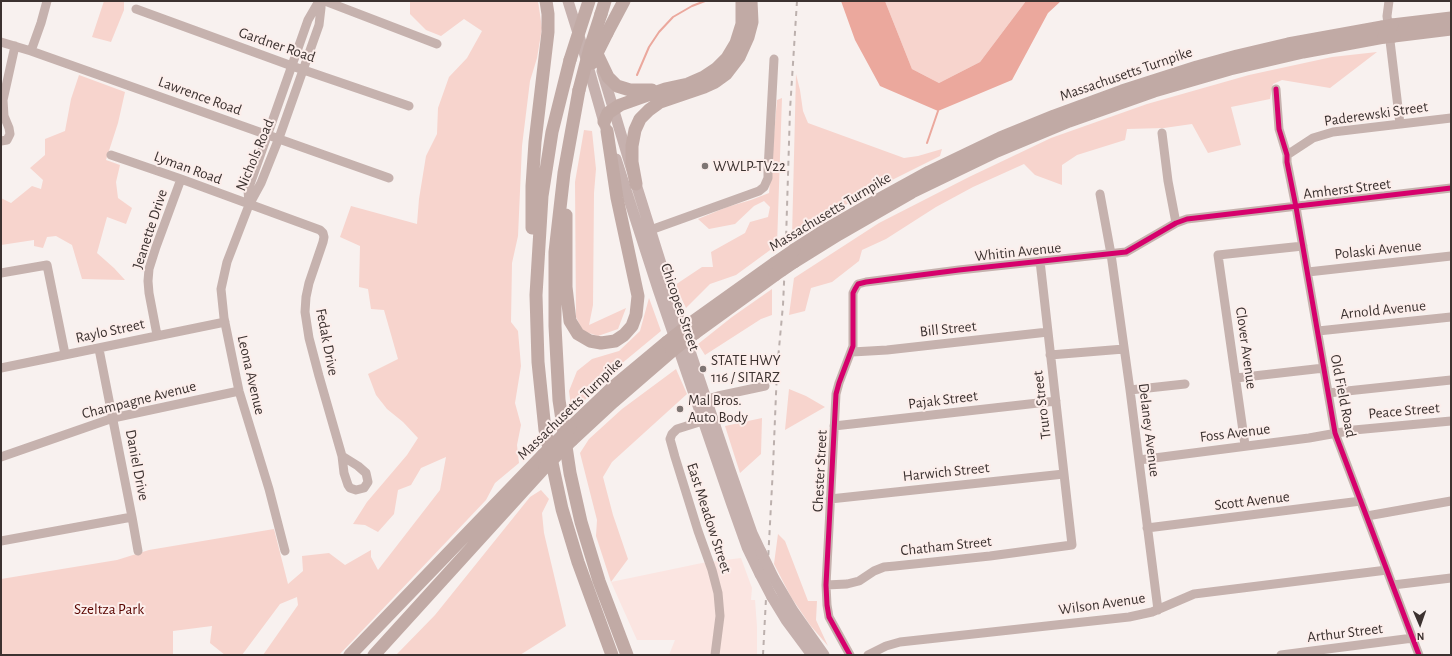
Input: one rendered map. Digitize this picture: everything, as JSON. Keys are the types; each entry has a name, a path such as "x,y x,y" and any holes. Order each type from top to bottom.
{"highway":[{"path":"546,1 548,32 536,127 532,186 532,243 541,396 545,430 556,483 578,562 612,655"},
{"path":"536,313 539,235 546,164 583,1"},
{"path":"570,60 589,1"},
{"path":"605,1 590,48 579,90 568,147 557,226 554,326 559,400 570,473 581,522 600,581 627,655"},
{"path":"579,90 606,33 624,1"},
{"path":"568,147 566,276 568,316 575,330 586,339 597,343 608,343 621,337 630,329 636,315 638,296 617,198 606,127 606,115 613,109 627,103 665,89 688,84 698,80 722,64 732,51 740,33 743,16 742,1"},
{"path":"636,184 632,162 632,146 635,130 640,119 660,102 704,87 715,82 726,74 739,57 748,37 752,22 751,1"},
{"name":"Massachusetts Turnpike","path":"350,655 571,434 613,387 794,256 822,232 928,172 1000,138 1122,90 1237,56 1295,43 1388,31 1451,18"},
{"name":"Massachusetts Turnpike","path":"1388,31 1451,29"},
{"path":"598,56 608,77 621,88 634,91 665,89"},
{"name":"Massachusetts Turnpike","path":"374,655 544,461"}],"main road":[{"name":"Chicopee Street","path":"568,1 639,234 702,401"},
{"name":"Chicopee Street","path":"583,1 613,109 708,419 739,526 772,597 797,636 812,655"},
{"name":"Chicopee Street","path":"708,419 750,528 761,552 793,612 824,655"},
{"path":"797,636 806,655"}],"street":[{"path":"31,51 42,22 47,1"},
{"name":"Nichols Road","path":"249,205 248,190 308,20 320,1"},
{"name":"Nichols Road","path":"249,205 261,183 279,138 319,25 321,8 320,1"},
{"path":"325,1 437,44"},
{"path":"1389,1 1387,16 1400,124"},
{"name":"Gardner Road","path":"136,9 292,66 409,106"},
{"name":"Lawrence Road","path":"1,42 31,51 389,178"},
{"path":"1,141 7,140 10,134 9,128 2,118 4,93 15,46"},
{"path":"639,234 759,191 764,187 768,178 774,59"},
{"name":"Old Field Road","path":"1276,90 1279,129 1287,155 1335,433 1419,655"},
{"name":"Paderewski Street","path":"1287,155 1313,138 1333,132 1451,118"},
{"path":"1162,133 1168,180 1176,223"},
{"name":"Lyman Road","path":"111,155 320,230 323,233"},
{"name":"Jeanette Drive","path":"157,335 148,293 149,268 181,179"},
{"name":"Amherst Street","path":"1176,223 1187,220 1451,188"},
{"name":"Delaney Avenue","path":"1100,194 1111,254 1130,390 1158,610"},
{"name":"Leona Avenue","path":"249,205 227,262 222,283 221,297 239,391 267,484 285,551"},
{"name":"Whitin Avenue","path":"856,286 860,283 866,282 1126,252 1176,223"},
{"name":"Fedak Drive","path":"323,233 323,242 308,283 305,312 309,338 342,456"},
{"name":"Clover Avenue","path":"1245,445 1218,255 1303,246"},
{"name":"Polaski Avenue","path":"1308,272 1451,256"},
{"name":"Truro Street","path":"1040,261 1072,545"},
{"path":"1,273 47,265 65,354"},
{"name":"Chester Street","path":"850,655 828,613 826,585 837,387 852,352 854,341 853,300 856,286"},
{"name":"Arnold Avenue","path":"1318,332 1451,317"},
{"name":"Raylo Street","path":"1,368 225,322"},
{"name":"Bill Street","path":"852,352 887,350 1048,332"},
{"name":"Daniel Drive","path":"99,349 138,551"},
{"path":"1050,355 1124,349"},
{"path":"1236,378 1324,368"},
{"path":"1328,392 1451,380"},
{"path":"1130,390 1185,384"},
{"path":"702,401 765,386"},
{"name":"Champagne Avenue","path":"1,456 113,418 239,391"},
{"name":"Pajak Street","path":"834,426 1056,401"},
{"name":"East Meadow Street","path":"708,419 677,429 672,434 670,441 698,531 712,570 718,593 720,616 715,655"},
{"name":"Peace Street","path":"1335,433 1451,421"},
{"name":"Foss Avenue","path":"1139,460 1245,445 1309,438 1335,433"},
{"name":"Harwich Street","path":"830,499 1064,474"},
{"name":"Scott Avenue","path":"1147,528 1361,501"},
{"path":"1367,516 1451,501"},
{"name":"Daniel Drive","path":"1,541 132,517"},
{"name":"Chatham Street","path":"826,585 847,584 859,581 874,571 884,567 990,556 1072,545"},
{"name":"Wilson Avenue","path":"868,655 886,646 900,642 1146,614 1194,594 1387,570"},
{"path":"1393,585 1451,578"},
{"name":"Arthur Street","path":"1281,655 1413,638"}],"shaded area":[{"path":"841,1 885,1 912,69 939,83 980,62 1026,1 1061,1 1048,13 1012,80 938,111 880,86 855,40"},
{"path":"741,558 752,588 751,600 755,600 757,655 669,655 675,640 637,640 611,582 702,563"}],"green space":[{"path":"104,1 124,1 124,10 111,42 92,37"},
{"name":"Szeltza Park","path":"410,1 538,1 542,28 537,58 530,81 522,146 518,236 512,263 511,322 518,331 521,366 515,403 521,425 517,445 519,463 495,483 486,500 339,655 263,655 298,605 297,597 280,604 242,655 225,655 210,643 212,626 173,631 173,655 1,655 1,579 117,560 149,550 274,529 288,584 303,571 302,556 329,553 345,565 371,550 371,557 378,570 440,490 446,457 421,468 411,485 398,490 394,514 378,532 365,525 353,524 367,502 407,455 418,438 403,422 387,409 376,395 368,374 398,359 384,310 371,309 368,289 359,287 360,246 340,237 351,206 417,224 419,199 426,156 437,134 438,108 449,77 467,58 482,31 464,19 441,36 426,30 410,14"},
{"path":"885,1 1026,1 980,62 939,83 912,69"},
{"path":"1377,52 1330,88 1282,80 1273,84 1270,99 1231,107 1241,145 1208,153 1192,124 1164,128 1127,129 1125,140 1077,155 1062,165 1062,185 1035,175 1024,164 973,187 936,207 886,239 862,250 859,261 832,282 811,288 805,311 789,315 794,278 879,223 969,177 1051,138 1147,104 1249,75 1332,57"},
{"path":"796,74 803,111 808,123 904,158 918,156 942,149 940,156 880,186 820,219 792,237"},
{"path":"79,75 125,92 118,123 106,160 120,165 116,182 118,198 132,208 126,224 107,217 97,253 125,280 82,279 72,245 56,236 47,237 43,248 34,246 34,240 1,245 1,198 11,203 32,186 41,189 43,180 30,168 45,155 45,139 65,131 71,99"},
{"path":"782,98 777,245 736,275 710,284 686,308 675,285 702,267 713,267 711,252 745,233 750,222 768,217 770,207 764,201 754,206 735,224 709,229 698,219 727,207 769,193 777,100"},
{"path":"584,130 592,131 596,169 594,193 593,305 589,325 626,308 618,329 598,336 583,331 576,317 575,182"},
{"path":"772,289 772,315 761,319 705,355 698,344 732,317"},
{"path":"649,298 661,331 609,374 572,414 569,391 577,371 592,359 619,351 640,331"},
{"path":"676,369 687,394 612,462 603,477 613,515 628,559 611,582 596,536 597,520 580,453 589,439 622,409"},
{"path":"789,389 806,396 825,407 785,430"},
{"path":"762,418 761,454 740,473 725,426"},
{"path":"541,490 549,499 542,513 544,533 566,626 520,655 396,655 435,615 530,497"},
{"path":"778,534 785,541 808,601 817,601 816,620 828,646 810,625 791,597 774,564"}],"waterway":[{"path":"637,75 649,47 659,32 673,17 692,6 705,1"},
{"path":"927,143 938,111"}],"railway":[{"path":"763,655 777,370 783,305 790,110 797,1"}],"cycle path":[{"path":"1276,89 1279,129 1287,155 1335,433 1419,655"},
{"path":"850,655 829,617 826,585 836,394 853,346 853,293 858,284 959,270 1126,252 1176,223 1187,219 1451,188"}],"place":[{"name":"WWLP-TV22","path":"705,166"},
{"name":"STATE HWY 116 / SITARZ","path":"703,369"},
{"name":"Mal Bros. Auto Body","path":"680,409"}]}
